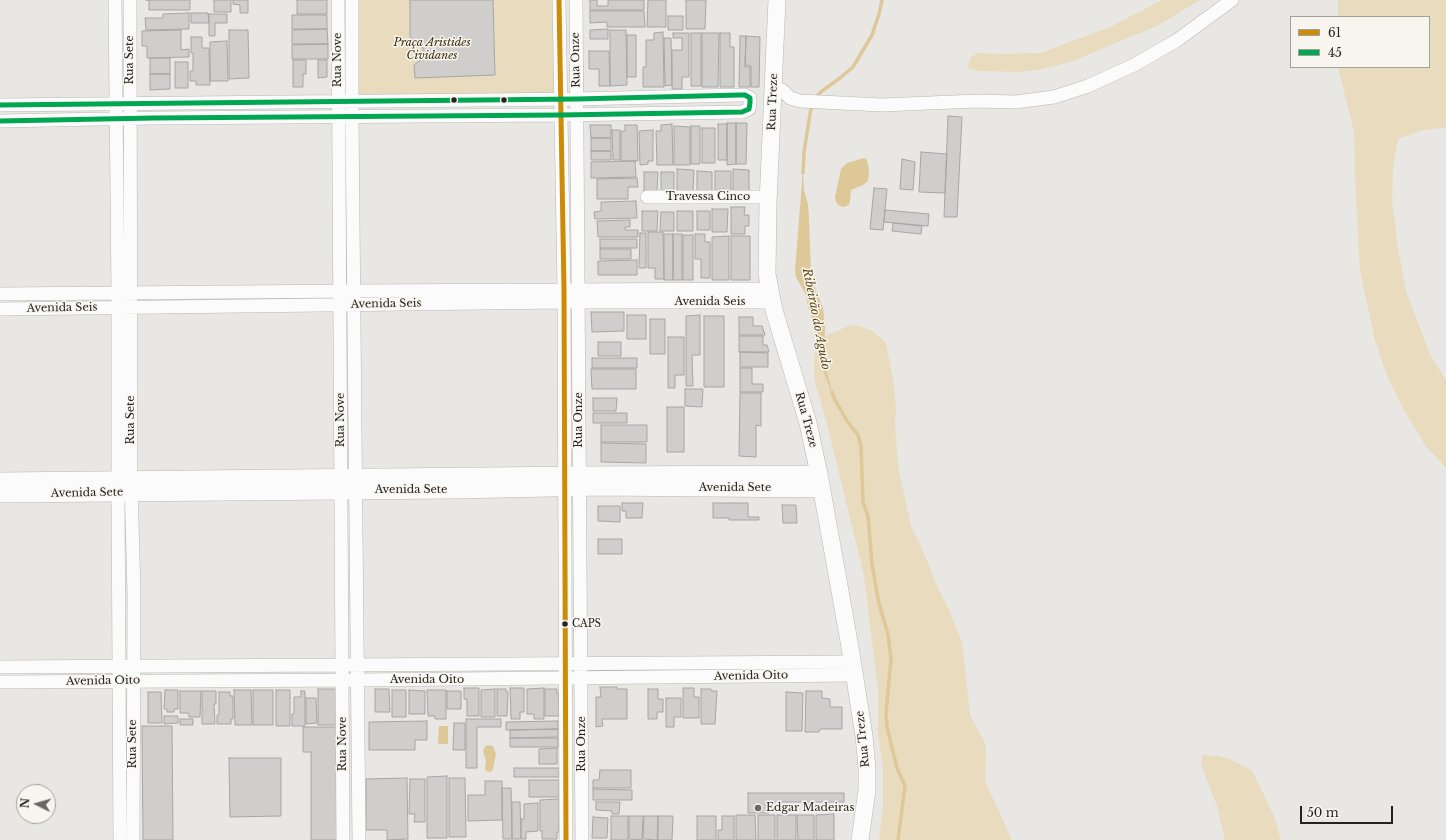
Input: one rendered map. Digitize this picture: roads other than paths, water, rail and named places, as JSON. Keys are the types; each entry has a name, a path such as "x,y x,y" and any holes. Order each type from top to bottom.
{"street":[{"name":"Rua Sete","path":"115,0 117,214 124,292 131,307 131,385 125,486 119,666 120,840"},
{"name":"Rua Sete","path":"130,0 130,214 124,292 118,307 118,385 125,486 134,666 133,840"},
{"name":"Rua Nove","path":"338,0 339,291 341,305 341,395 349,484 358,680 359,840"},
{"name":"Rua Nove","path":"343,840 343,666 349,484 356,396 352,0"},
{"name":"Rua Onze","path":"559,0 564,296 581,664 582,840"},
{"name":"Rua Onze","path":"566,840 565,664 578,296 576,0"},
{"name":"Rua Treze","path":"777,0 767,262 771,296 808,423 854,668 864,736 867,790 860,840"},
{"path":"773,88 782,90 790,98 800,101 895,105 977,101 1016,102 1054,97 1088,86 1134,65 1176,41 1232,0"},
{"path":"115,40 130,40"},
{"path":"0,105 338,100 561,99 740,95 745,95 750,98 749,109 742,112 576,115 116,118 0,121"},
{"path":"209,118 210,102"},
{"name":"Travessa Cinco","path":"647,197 769,196"},
{"path":"117,214 130,214"},
{"name":"Avenida Seis","path":"3,294 354,291 452,297"},
{"path":"203,292 203,306"},
{"path":"262,292 262,306"},
{"path":"3,294 3,309"},
{"name":"Avenida Seis","path":"3,309 341,305 452,297 771,296"},
{"path":"118,385 131,385"},
{"path":"341,395 356,396"},
{"name":"Avenida Sete","path":"0,481 125,486 572,481 820,481"},
{"name":"Avenida Sete","path":"0,494 125,486"},
{"name":"Avenida Oito","path":"0,667 581,664 854,668"},
{"name":"Avenida Oito","path":"0,682 581,678 854,668"}],"water":[{"path":"864,158 868,164 868,181 851,190 849,205 843,207 838,205 835,197 841,169 847,163"},
{"path":"803,169 804,190 808,204 811,274 823,308 825,326 824,361 833,396 819,360 813,321 806,295 796,277 795,270"},
{"path":"439,726 448,726 448,744 438,744"},
{"path":"487,745 493,746 496,754 493,769 489,772 485,770 486,760 483,752"}],"waterway":[{"name":"Ribeirão do Agudo","path":"815,98 853,67 872,35 882,0"},
{"name":"Ribeirão do Agudo","path":"803,173 804,152 811,108 813,104"},
{"name":"Ribeirão do Agudo","path":"832,392 847,421 858,435 861,446 863,502 868,516 872,564 879,604 888,634 891,659 886,713 887,727 897,768 905,786 898,840"}],"place":[{"name":"CAPS","path":"565,624"},
{"name":"Edgar Madeiras","path":"758,808"}],"park label":[{"name":"Praça Aristides Cividanes","path":"432,49"}]}
